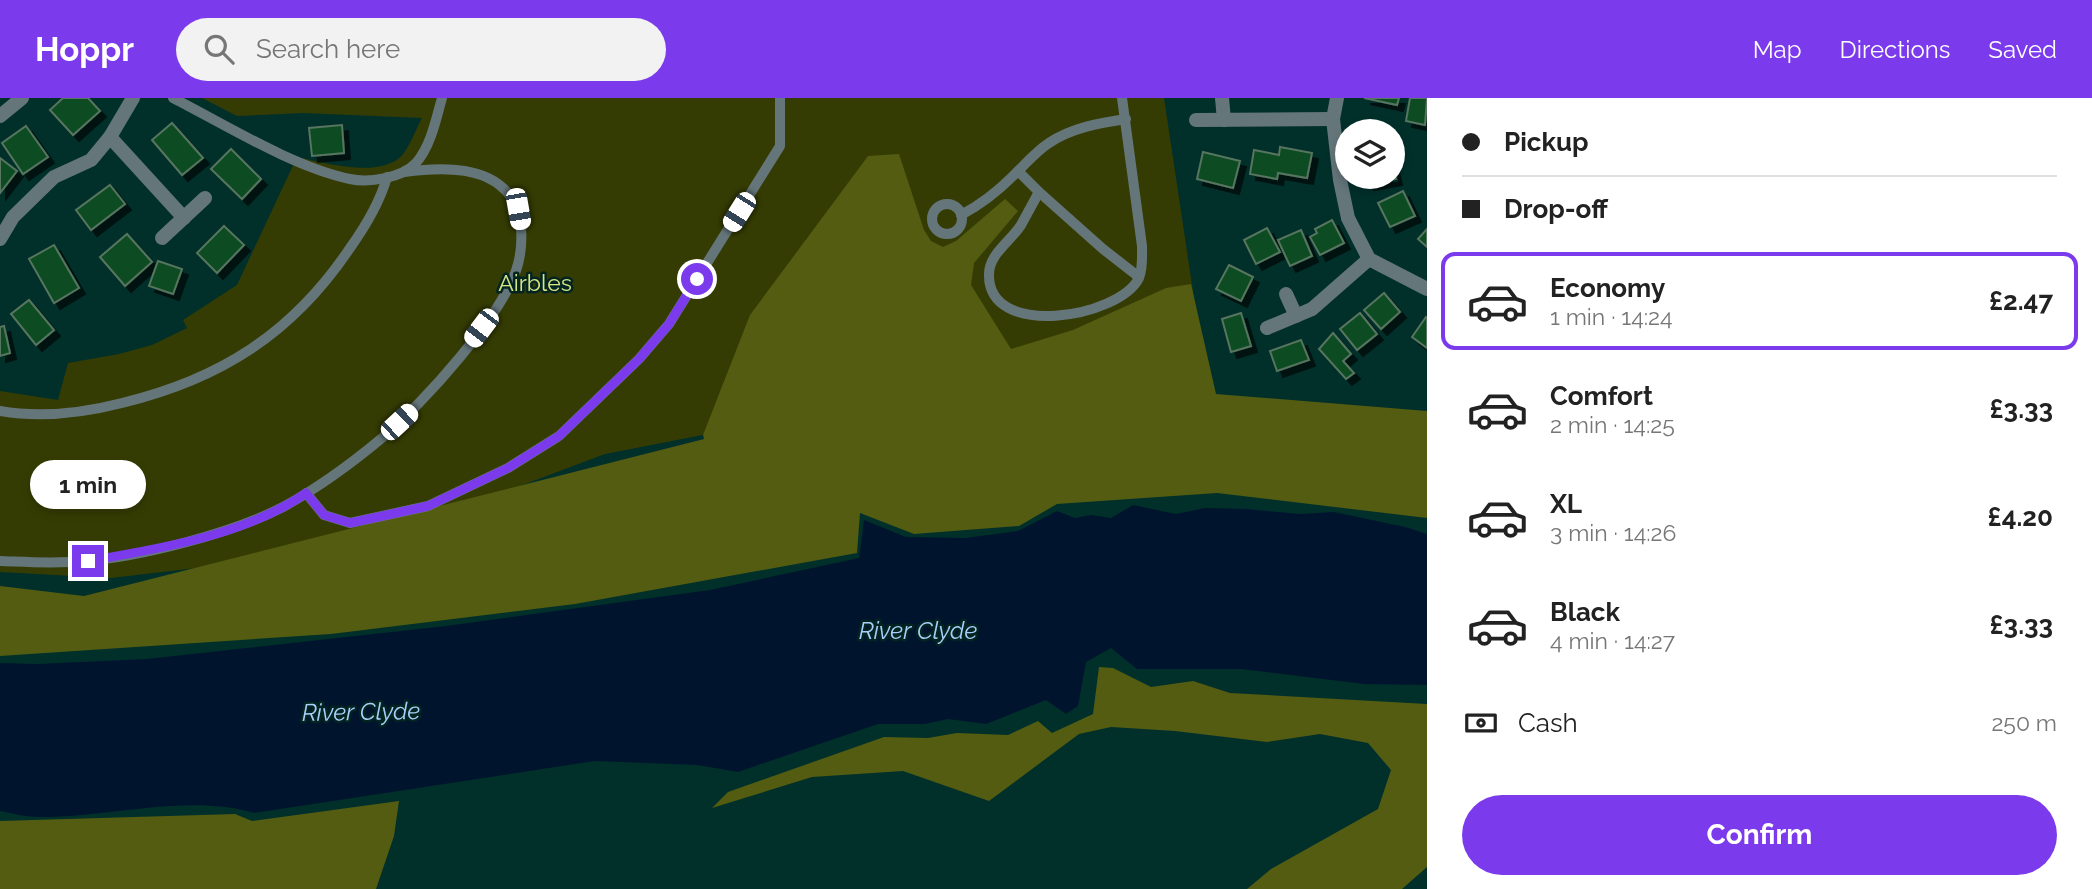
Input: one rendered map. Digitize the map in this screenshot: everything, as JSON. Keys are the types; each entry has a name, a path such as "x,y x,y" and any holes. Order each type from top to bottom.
{"street":[{"path":"0,116 22,98"},
{"path":"0,239 13,217 54,177 91,160 110,137 133,98"},
{"path":"1222,98 1224,120"},
{"path":"1337,98 1333,119 1340,180 1348,218 1369,259 1427,289"},
{"path":"1196,120 1333,119"},
{"path":"110,137 184,218"},
{"path":"162,238 205,198"},
{"path":"1267,328 1312,309 1369,259"},
{"path":"1286,293 1296,316"}],"lane":[{"path":"0,562 88,561 141,552 240,525 280,508 306,493 383,437 416,407 496,309 518,265 521,244 518,209 510,195 498,184 481,175 459,169 431,169 352,180 303,164 173,98"},
{"path":"404,172 416,162 433,132 442,98"},
{"path":"306,493 324,515 350,523 428,506 508,468 559,436 639,359 669,324 780,146 780,98"},
{"path":"1039,192 1021,226 995,256 988,273 991,288 999,301 1021,314 1035,316 1064,315 1122,297 1139,276 1142,246 1122,98"},
{"path":"961,215 974,208 1030,158 1064,134 1126,119"},
{"path":"1018,171 1103,249 1139,276"},
{"path":"0,411 32,414 106,407 169,391 219,369 244,354 296,315 332,275 362,231 387,177"}],"green space":[{"name":"Airbles","path":"202,98 1164,98 1195,305 718,432 605,454 349,550 111,578 0,572 0,391 58,400 68,363 152,345 187,328 183,320 237,285 297,157 354,167 383,166 404,153 422,118 303,113 237,116"},
{"path":"899,154 924,230 931,241 943,247 956,241 1005,199 1018,211 974,263 971,285 1011,349 1073,330 1166,288 1191,284 1216,394 1427,411 1427,518 1217,493 1057,504 1019,526 914,534 860,513 857,553 575,604 331,634 0,656 0,586 84,596 704,439 703,435 750,315 868,156"},
{"path":"1099,667 1113,668 1151,687 1193,681 1230,693 1427,704 1427,867 1402,889 1247,889 1271,869 1378,809 1391,770 1368,743 1320,734 1267,742 1175,731 1111,727 1079,734 989,801 903,771 812,777 712,808 728,792 884,737 928,738 957,733 1008,735 1038,721 1052,733 1093,714"},
{"path":"399,801 394,836 376,889 0,889 0,821 235,814 252,821"}],"water":[{"name":"River Clyde","path":"1133,505 1176,514 1205,508 1300,514 1334,512 1427,534 1427,685 1364,684 1241,669 1137,669 1111,648 1086,662 1078,706 1066,714 1046,700 986,724 948,719 925,724 878,724 738,772 697,765 595,761 254,813 229,807 202,805 33,817 0,811 0,663 147,659 446,626 710,590 859,558 864,520 906,537 965,538 1018,531 1057,511 1075,518 1091,515 1111,518"}],"building":[{"path":"63,98 88,98 100,111 73,135 50,110"},
{"path":"1364,98 1399,98 1397,105"},
{"path":"1410,98 1427,98 1425,125 1406,121"},
{"path":"172,123 203,158 182,175 152,140"},
{"path":"342,125 344,153 312,156 309,128"},
{"path":"26,126 48,157 23,174 2,143"},
{"path":"1280,147 1312,153 1307,178 1278,173 1277,179 1250,174 1254,150 1279,155"},
{"path":"231,149 261,179 242,199 211,169"},
{"path":"1203,152 1240,161 1233,188 1197,179"},
{"path":"0,158 17,171 0,193"},
{"path":"110,185 125,204 91,230 76,210"},
{"path":"1403,191 1415,216 1390,227 1378,203"},
{"path":"1332,220 1344,243 1320,255 1310,237 1317,233 1315,229"},
{"path":"224,226 244,245 217,273 197,253"},
{"path":"1267,228 1280,252 1256,264 1244,240"},
{"path":"1427,229 1427,247 1418,239"},
{"path":"1301,230 1312,256 1290,266 1278,240"},
{"path":"127,234 152,262 125,286 100,257"},
{"path":"54,245 79,288 54,303 29,259"},
{"path":"158,261 182,269 173,294 149,286"},
{"path":"1229,265 1253,277 1241,301 1216,289"},
{"path":"1384,293 1400,312 1381,329 1364,310"},
{"path":"29,300 54,330 36,345 11,314"},
{"path":"1241,313 1251,346 1231,352 1222,319"},
{"path":"1360,313 1377,334 1357,350 1340,329"},
{"path":"1427,318 1427,348 1412,337"},
{"path":"4,326 10,353 0,356 0,327"},
{"path":"1333,333 1351,354 1343,361 1354,373 1346,379 1319,349"},
{"path":"1301,340 1309,360 1277,371 1270,351"}],"route":[{"path":"88,561 141,552 240,525 280,508 306,493 324,515 350,523 428,506 508,468 559,436 639,359 669,324 697,279"}]}
